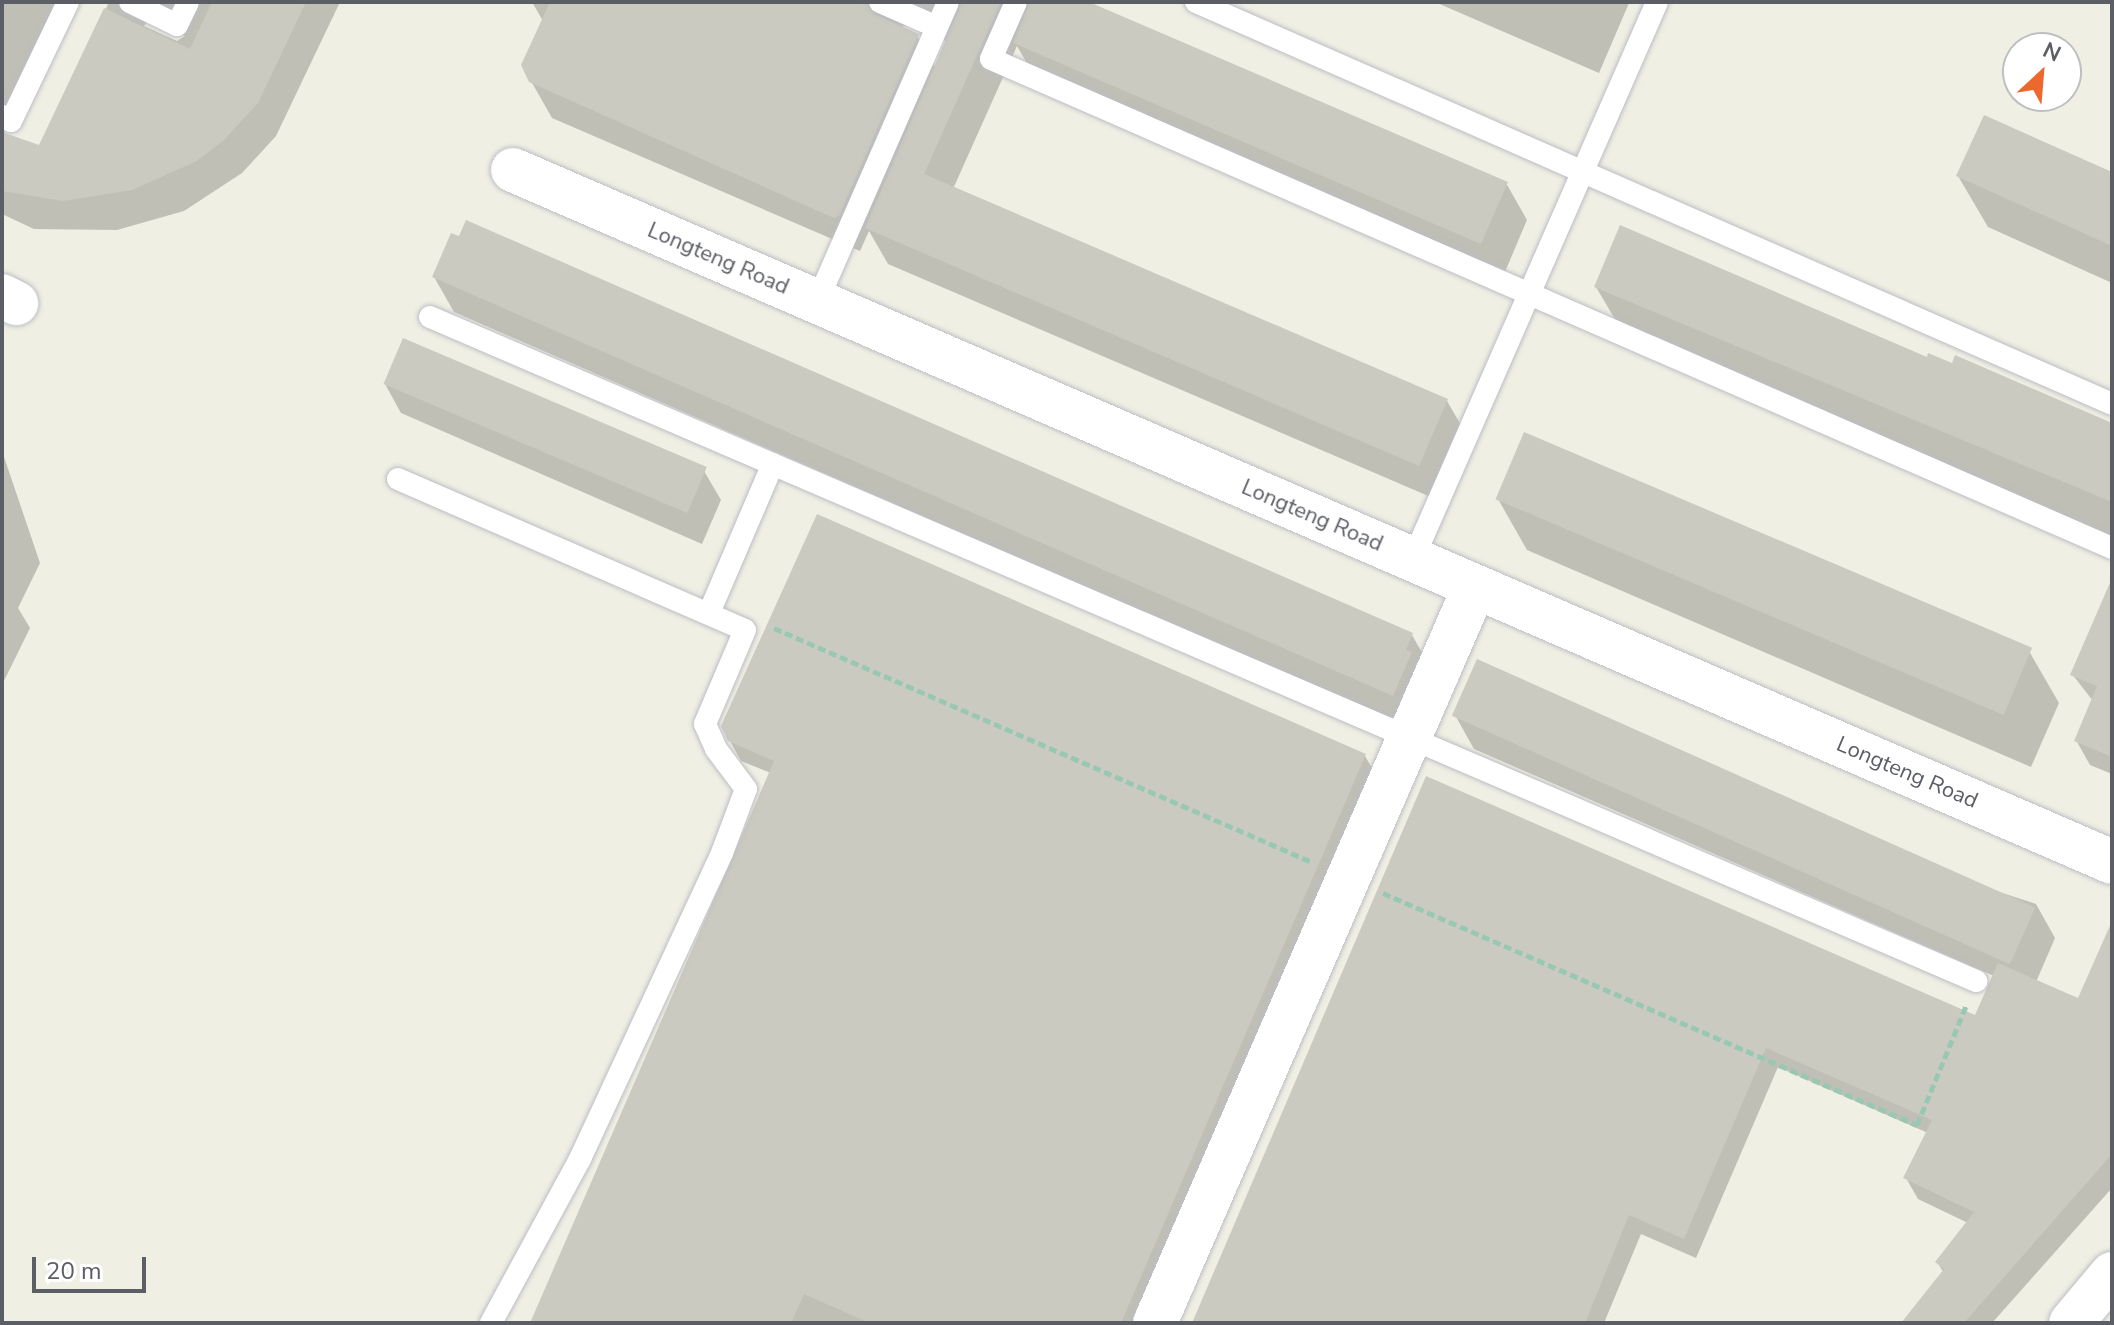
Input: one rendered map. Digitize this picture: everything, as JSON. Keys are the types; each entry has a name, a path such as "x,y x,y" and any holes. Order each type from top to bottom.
{"street":[{"name":"Longteng Road","path":"513,170 2112,862"},
{"path":"1155,1323 1475,586"},
{"path":"2071,1323 2112,1274"}],"lane":[{"path":"2,116 11,121 68,2"},
{"path":"130,2 177,25 188,2"},
{"path":"880,2 937,27"},
{"path":"817,302 948,2"},
{"path":"1016,2 991,59 2112,548"},
{"path":"1196,2 2112,404"},
{"path":"1413,559 1657,2"},
{"path":"430,317 1976,981"},
{"path":"709,613 773,464"},
{"path":"398,479 745,630 705,724 716,749 746,789 580,1159 491,1323"}],"path":[{"path":"745,630 760,622 1917,1125 1976,981"}],"building":[{"path":"212,2 306,2 258,103 223,141 195,162 132,190 63,201 2,191 2,132 39,145 104,8 190,49"},
{"path":"550,2 866,2 874,14 919,34 839,216 834,218 529,82 521,65"},
{"path":"962,2 1001,2 924,174 1448,399 1419,466 865,228"},
{"path":"1030,2 1089,2 1508,182 1481,244 1013,43"},
{"path":"1984,115 2112,172 2112,246 1956,176"},
{"path":"466,220 1413,633 1406,650 1412,652 1393,696 432,277 451,233 459,236"},
{"path":"1620,225 1927,357 1928,353 1952,363 1955,355 2112,423 2112,502 1594,287"},
{"path":"403,338 707,467 687,513 383,384"},
{"path":"1524,432 2032,648 2004,715 1495,499"},
{"path":"817,514 1366,754 1121,1323 869,1323 804,1294 791,1323 530,1323 774,761 728,741 721,726"},
{"path":"2112,578 2112,757 2074,741 2097,686 2070,675"},
{"path":"1477,659 2035,908 2010,964 1452,716"},
{"path":"1426,776 1975,1015 1998,963 2078,998 2112,921 2112,1154 1964,1323 1901,1323 1944,1269 1935,1262 1974,1212 1903,1178 1932,1120 1766,1048 1684,1239 1629,1215 1585,1323 1192,1323"}]}
